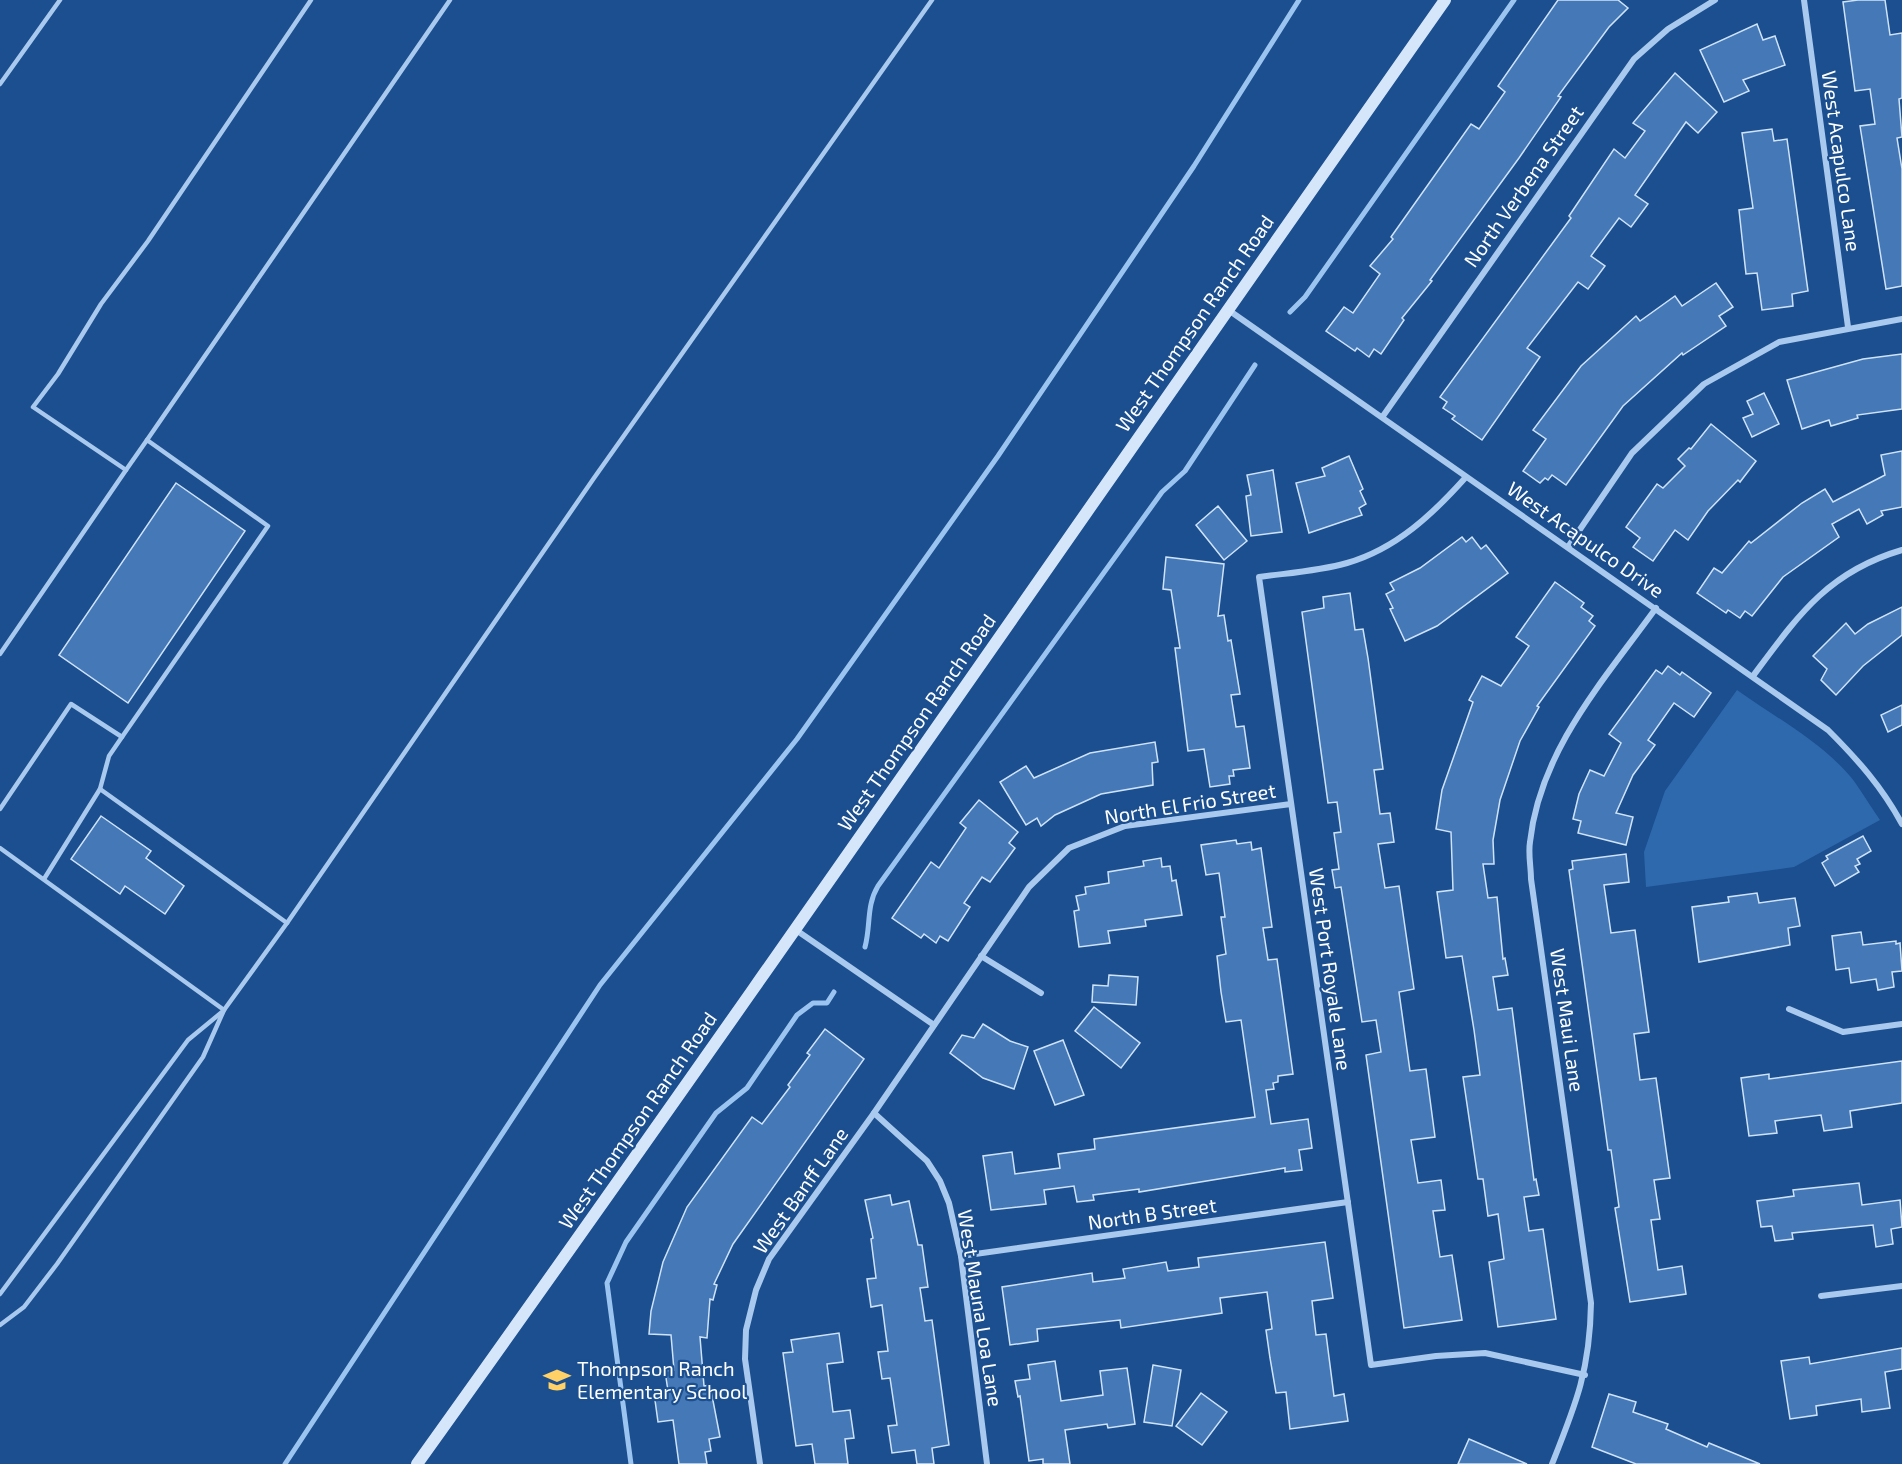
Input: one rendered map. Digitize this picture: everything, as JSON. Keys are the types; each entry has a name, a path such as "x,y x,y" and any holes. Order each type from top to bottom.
{"main road":[{"name":"West Thompson Ranch Road","path":"417,1464 796,930 1226,308 1444,0"}],"street":[{"name":"North Verbena Street","path":"1383,416 1634,59 1668,28 1715,0"},
{"name":"West Acapulco Lane","path":"1804,0 1848,327"},
{"name":"West Acapulco Drive","path":"1226,308 1828,730 1863,765 1885,794 1902,824"},
{"path":"1568,547 1632,453 1704,384 1779,342 1848,327 1902,319"},
{"name":"West Port Royale Lane","path":"1466,477 1425,521 1376,551 1347,563 1259,577 1371,1365 1436,1356 1485,1353 1585,1376"},
{"path":"1752,676 1791,625 1834,581 1881,556 1902,550"},
{"name":"West Maui Lane","path":"1552,1464 1585,1376 1591,1331 1589,1283 1531,879 1529,844 1539,799 1565,734 1656,608"},
{"name":"North El Frio Street","path":"934,1025 1029,887 1069,848 1125,826 1291,804"},
{"path":"796,930 934,1025"},
{"path":"981,956 1041,993"},
{"path":"1789,1009 1843,1032 1902,1024"},
{"name":"West Banff Lane","path":"760,1464 745,1359 746,1330 756,1290 769,1259 934,1025"},
{"name":"West Mauna Loa Lane","path":"874,1113 927,1161 940,1181 949,1203 961,1256 987,1464"},
{"name":"North B Street","path":"961,1256 1348,1202"},
{"path":"1821,1296 1902,1286"}],"lane":[{"path":"0,84 60,0"},
{"path":"126,470 33,407 58,374 100,304 148,241 311,0"},
{"path":"0,654 450,0"},
{"path":"0,1325 24,1307 57,1264 203,1057 224,1010 287,923 594,478 932,0"},
{"path":"44,879 100,789 109,756 268,526 147,440"},
{"path":"0,809 71,704 122,737"},
{"path":"100,789 287,923"},
{"path":"0,848 224,1010"},
{"path":"0,1294 188,1040 224,1010"}],"shaded area":[{"path":"1737,690 1829,755 1854,781 1880,820 1794,867 1646,887 1644,852 1665,791"}],"building":[{"path":"1558,0 1618,0 1628,8 1609,27 1558,96 1561,97 1430,280 1432,281 1402,318 1404,320 1381,354 1374,349 1369,357 1357,348 1355,351 1326,331 1344,307 1353,313 1380,274 1370,266 1393,239 1391,237 1471,124 1479,129 1505,92 1498,86"},
{"path":"1885,0 1890,35 1902,33 1902,98 1899,99 1902,137 1897,138 1902,169 1902,286 1886,289 1860,126 1875,124 1870,89 1855,91 1843,2"},
{"path":"1757,24 1763,40 1775,36 1785,65 1743,80 1749,91 1724,102 1700,50"},
{"path":"1675,73 1717,112 1698,133 1686,122 1635,195 1648,204 1631,227 1619,218 1591,256 1605,266 1588,289 1578,282 1527,348 1540,357 1482,440 1452,419 1455,416 1443,408 1447,402 1440,397 1571,218 1569,216 1614,149 1625,158 1645,131 1633,123"},
{"path":"1772,129 1774,141 1787,139 1808,291 1792,294 1793,306 1762,310 1757,273 1746,274 1739,210 1753,208 1742,133"},
{"path":"1716,283 1733,307 1719,316 1726,326 1683,355 1682,353 1623,406 1566,485 1552,475 1548,480 1545,478 1540,483 1523,471 1546,439 1533,430 1581,366 1636,316 1640,321 1675,296 1682,306"},
{"path":"1902,354 1902,409 1857,415 1858,418 1831,426 1829,420 1802,429 1787,380 1863,359"},
{"path":"1764,393 1779,424 1752,437 1743,418 1753,414 1747,401"},
{"path":"1711,424 1756,461 1740,482 1738,480 1708,511 1688,540 1675,530 1653,561 1633,547 1640,538 1626,527 1657,484 1663,488 1685,466 1678,459 1689,448 1691,449"},
{"path":"1902,451 1902,507 1881,511 1883,515 1867,524 1859,509 1832,524 1839,537 1783,577 1752,616 1745,611 1740,618 1728,610 1726,613 1697,593 1714,568 1722,573 1749,541 1751,543 1802,503 1825,489 1833,502 1885,475 1881,455"},
{"path":"1349,456 1363,489 1360,491 1366,504 1359,508 1362,515 1309,533 1296,483 1325,476 1322,468"},
{"path":"1273,470 1282,532 1251,536 1246,496 1251,495 1247,475"},
{"path":"176,483 245,531 128,703 59,655"},
{"path":"1218,506 1247,541 1224,560 1196,525"},
{"path":"1462,537 1466,542 1472,537 1481,549 1486,545 1508,573 1437,626 1405,641 1390,609 1393,608 1386,594 1394,590 1390,583 1420,568"},
{"path":"1166,557 1224,564 1218,616 1224,615 1228,641 1231,640 1240,694 1231,695 1236,727 1244,726 1250,768 1233,770 1234,776 1229,776 1230,784 1210,787 1204,749 1188,751 1175,648 1180,648 1171,590 1163,589"},
{"path":"1555,582 1584,603 1581,607 1593,616 1589,621 1595,626 1537,706 1539,707 1520,741 1500,800 1493,840 1494,864 1483,864 1488,898 1497,897 1503,959 1505,958 1508,975 1493,977 1498,1010 1512,1008 1534,1180 1536,1179 1539,1195 1524,1197 1529,1231 1543,1229 1556,1319 1498,1327 1489,1262 1504,1259 1498,1214 1488,1216 1483,1179 1478,1179 1463,1077 1480,1075 1474,1030 1462,956 1446,958 1437,892 1453,890 1451,832 1436,829 1442,790 1473,702 1469,700 1482,676 1501,686 1529,646 1516,637"},
{"path":"1350,593 1355,630 1363,629 1368,658 1383,769 1374,770 1380,814 1390,813 1394,842 1378,844 1385,888 1399,886 1414,989 1399,992 1410,1071 1426,1069 1435,1137 1411,1140 1418,1183 1441,1180 1445,1210 1433,1211 1440,1257 1452,1255 1462,1320 1404,1328 1366,1055 1381,1052 1376,1020 1362,1022 1341,887 1335,888 1332,870 1339,869 1334,833 1341,832 1337,802 1328,803 1302,612 1324,608 1323,597"},
{"path":"1902,607 1902,635 1863,666 1836,695 1821,680 1827,669 1813,656 1846,623 1855,634 1868,624"},
{"path":"1668,666 1680,675 1682,672 1711,693 1694,717 1674,703 1648,740 1655,745 1633,775 1616,813 1633,817 1626,845 1578,833 1581,821 1573,819 1579,794 1590,770 1604,776 1621,743 1609,734 1656,670 1662,674"},
{"path":"1902,705 1902,725 1888,732 1881,715"},
{"path":"1155,742 1158,762 1152,763 1153,785 1101,794 1055,815 1041,826 1037,818 1026,825 1000,782 1026,766 1034,778 1090,753"},
{"path":"979,800 1018,832 1009,843 1015,848 990,882 982,877 964,903 970,907 948,941 940,936 936,943 924,934 921,938 892,918 931,862 939,868 966,828 960,823"},
{"path":"101,816 151,851 146,858 184,886 165,914 125,886 120,894 71,859"},
{"path":"1863,836 1871,851 1857,859 1860,864 1855,866 1859,872 1835,886 1822,863 1828,859 1826,856"},
{"path":"1236,840 1237,844 1251,842 1252,850 1261,848 1272,927 1263,928 1268,960 1277,959 1293,1074 1278,1076 1278,1082 1273,1083 1274,1089 1266,1090 1271,1124 1308,1119 1312,1148 1299,1150 1302,1170 1285,1172 1285,1168 1139,1192 1139,1189 1093,1195 1094,1200 1077,1202 1074,1186 1044,1190 1046,1204 991,1210 983,1156 1012,1152 1015,1174 1060,1168 1058,1154 1095,1149 1094,1139 1255,1117 1241,1020 1226,1022 1221,992 1217,956 1226,954 1221,917 1225,917 1219,873 1206,875 1201,845"},
{"path":"1626,854 1629,882 1604,885 1611,933 1635,930 1649,1032 1634,1034 1640,1080 1656,1078 1670,1178 1654,1180 1660,1219 1651,1220 1658,1270 1682,1266 1686,1294 1630,1302 1615,1208 1619,1207 1611,1150 1608,1150 1569,870 1573,869 1572,861"},
{"path":"1161,858 1162,867 1170,866 1172,881 1176,880 1182,915 1145,920 1146,926 1108,931 1110,943 1079,947 1074,911 1079,910 1076,896 1086,894 1085,887 1109,883 1108,872 1144,866 1143,861"},
{"path":"1757,893 1759,903 1795,898 1800,926 1788,928 1790,945 1699,962 1692,907 1729,902 1728,897"},
{"path":"1861,932 1863,945 1896,941 1896,944 1900,943 1902,971 1892,972 1894,987 1878,990 1876,979 1851,983 1849,968 1836,970 1832,936"},
{"path":"1109,975 1138,977 1136,1005 1092,1002 1093,985 1108,986"},
{"path":"1094,1007 1140,1043 1121,1068 1075,1031"},
{"path":"983,1024 1010,1041 1028,1047 1014,1089 983,1078 950,1053 962,1035 974,1038"},
{"path":"825,1029 864,1059 733,1244 714,1284 717,1285 713,1300 710,1299 707,1338 700,1337 704,1386 710,1385 720,1437 709,1439 711,1451 705,1452 707,1464 679,1464 673,1420 658,1422 654,1393 668,1391 665,1371 674,1370 671,1335 649,1334 651,1311 663,1262 687,1207 752,1117 762,1124 790,1087 788,1085 810,1055 807,1053"},
{"path":"1063,1040 1084,1095 1055,1105 1034,1051"},
{"path":"1902,1061 1902,1103 1850,1111 1852,1127 1824,1131 1821,1115 1775,1121 1777,1133 1749,1136 1741,1078 1769,1074 1769,1079"},
{"path":"1859,1183 1862,1205 1900,1200 1902,1227 1891,1229 1893,1244 1876,1247 1873,1225 1792,1233 1793,1239 1775,1241 1772,1226 1761,1227 1757,1201 1794,1196 1793,1190"},
{"path":"890,1195 892,1205 909,1201 918,1245 922,1245 928,1287 920,1288 925,1321 932,1320 949,1445 932,1448 934,1464 917,1464 915,1450 892,1453 888,1426 897,1425 890,1378 882,1379 878,1352 888,1351 882,1305 871,1307 867,1279 876,1278 871,1239 873,1238 865,1200"},
{"path":"1325,1242 1333,1298 1312,1301 1316,1335 1326,1334 1334,1396 1344,1394 1348,1421 1290,1429 1286,1392 1276,1393 1270,1358 1266,1330 1272,1329 1267,1292 1220,1298 1222,1313 1121,1328 1120,1320 1037,1329 1038,1341 1010,1345 1002,1287 1092,1273 1093,1282 1125,1278 1123,1269 1166,1262 1168,1271 1199,1267 1198,1258"},
{"path":"839,1333 843,1362 827,1364 833,1412 850,1410 854,1438 845,1439 848,1464 815,1464 812,1444 796,1446 783,1353 793,1352 791,1340"},
{"path":"1902,1348 1902,1369 1885,1372 1890,1408 1862,1412 1861,1399 1816,1406 1817,1415 1790,1419 1781,1361 1809,1357 1810,1364"},
{"path":"1055,1361 1061,1401 1103,1395 1100,1371 1127,1368 1135,1424 1108,1428 1107,1424 1065,1430 1070,1464 1043,1464 1043,1459 1029,1461 1020,1396 1018,1397 1015,1381 1030,1379 1028,1365"},
{"path":"1153,1365 1181,1370 1172,1426 1144,1422"},
{"path":"1201,1393 1227,1412 1202,1445 1176,1426"},
{"path":"1609,1394 1636,1402 1633,1412 1668,1424 1666,1429 1707,1447 1709,1443 1760,1464 1636,1464 1592,1447"},
{"path":"1469,1439 1527,1464 1458,1464"}],"waterway":[{"path":"285,1464 600,985 797,739 998,456 1194,166 1299,0"},
{"path":"1290,312 1305,297 1514,0"},
{"path":"865,947 870,908 878,886 1162,492 1185,471 1255,365"},
{"path":"631,1464 607,1283 626,1242 716,1113 747,1088 797,1015 813,1003 827,1003 834,992"}],"place":[{"name":"Thompson Ranch Elementary School","path":"557,1380"}]}
